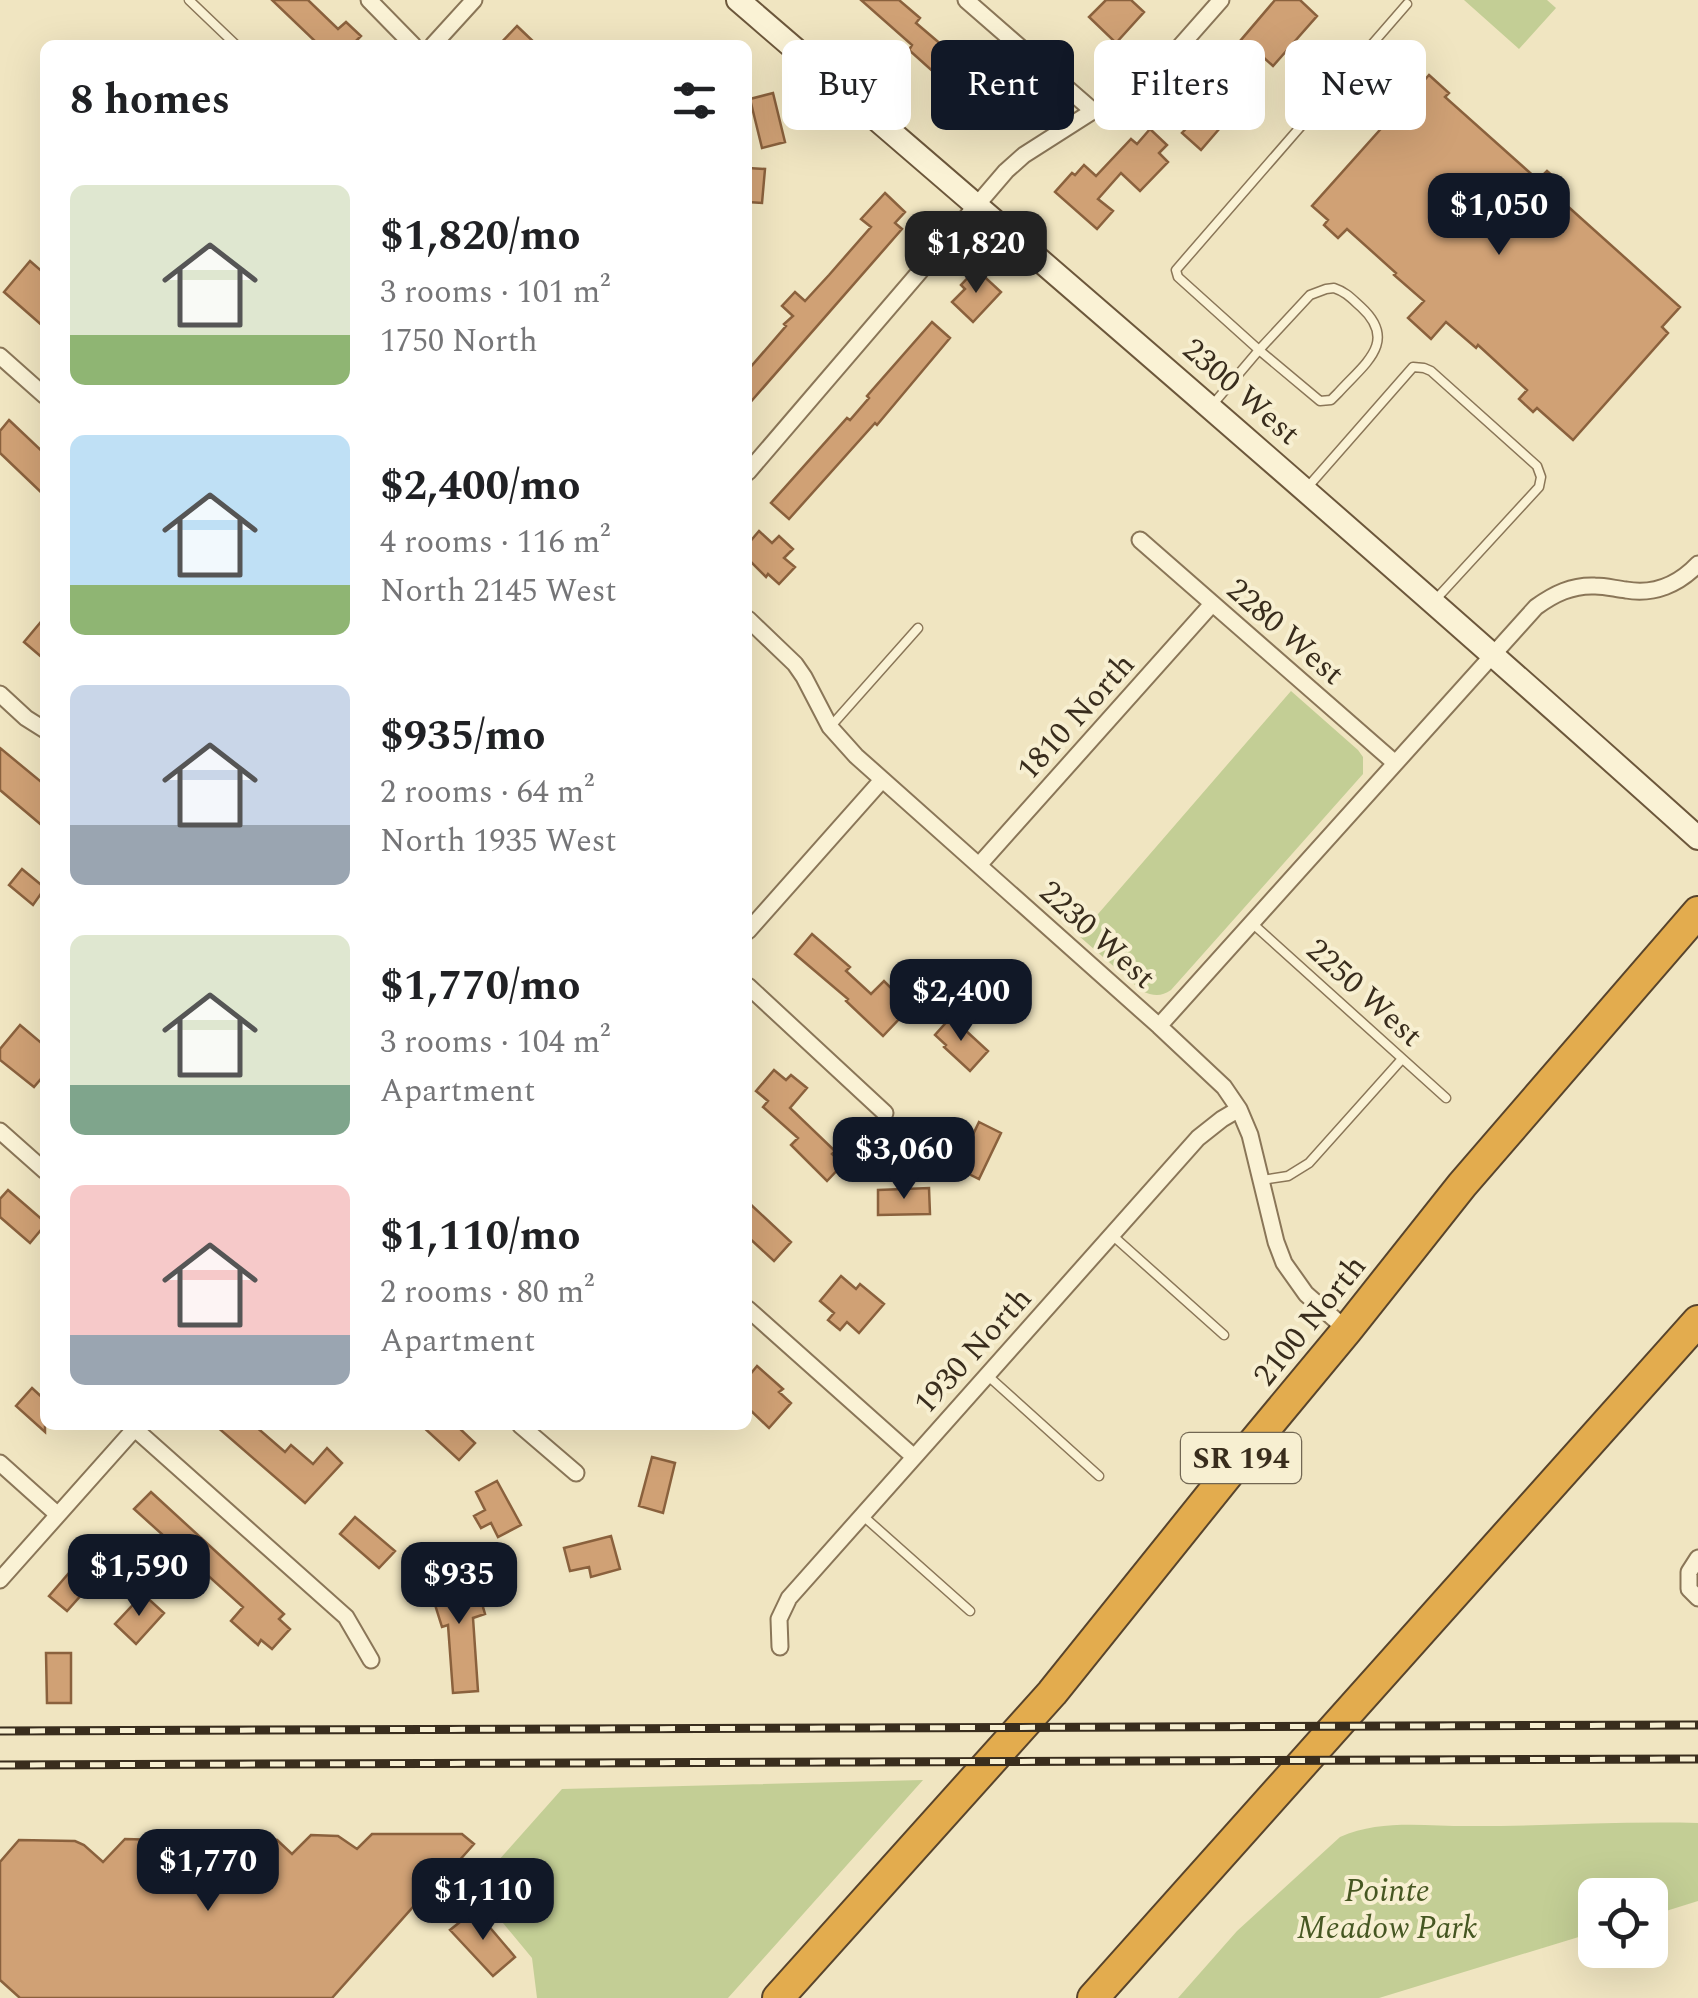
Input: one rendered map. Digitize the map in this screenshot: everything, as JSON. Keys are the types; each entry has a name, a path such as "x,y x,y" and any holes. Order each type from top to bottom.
{"highway":[{"name":"2100 North","path":"778,1998 1052,1693 1462,1185 1698,912"},
{"path":"1092,1998 1698,1321"}],"main road":[{"name":"2300 West","path":"738,0 1211,407 1698,838"}],"street":[{"path":"369,0 408,40"},
{"path":"438,40 474,0"},
{"path":"966,0 1092,110"},
{"path":"752,467 976,204 1024,154 1140,82 1176,51 1221,0"},
{"path":"0,356 40,392"},
{"name":"2280 West","path":"1140,540 1396,763"},
{"path":"1159,1026 1536,607 1568,589 1592,586 1656,590 1695,574"},
{"name":"1810 North","path":"979,865 1212,604"},
{"name":"2230 West","path":"752,623 804,677 842,742 1214,1075 1239,1109 1250,1135 1284,1264 1306,1294 1347,1330"},
{"path":"0,694 40,727"},
{"path":"752,926 882,780"},
{"path":"752,990 886,1113"},
{"name":"1930 North","path":"780,1647 779,1619 788,1598 1198,1138 1239,1109"},
{"path":"0,1131 40,1167"},
{"path":"752,1313 914,1458"},
{"path":"0,1580 134,1430"},
{"path":"140,1430 346,1618 370,1660"},
{"path":"526,1430 576,1473"},
{"path":"0,1463 58,1515"},
{"path":"1693,1594 1689,1572 1698,1558"}],"lane":[{"path":"189,0 231,40"},
{"path":"1211,407 1259,350 1310,294 1326,288 1343,291 1374,320 1379,339 1376,349 1331,400 1320,402 1259,350 1178,277 1176,270 1407,4"},
{"path":"1306,490 1413,368 1431,371 1537,466 1540,477 1538,486 1434,602"},
{"path":"830,726 918,628"},
{"name":"2250 West","path":"1251,923 1446,1098"},
{"path":"1262,1180 1288,1176 1310,1164 1402,1059"},
{"path":"1112,1235 1224,1335"},
{"path":"987,1376 1099,1476"},
{"path":"862,1515 970,1611"}],"green space":[{"path":"1464,0 1547,0 1556,8 1519,49"},
{"path":"1291,691 1358,750 1363,757 1363,774 1171,990 1157,995 1142,991 1079,936"},
{"path":"923,1780 728,1998 537,1998 532,1958 474,1888 562,1789"},
{"name":"Pointe Meadow Park","path":"1698,1823 1698,1901 1668,1910 1668,1878 1578,1878 1578,1937 1379,1998 1178,1998 1237,1931 1340,1837 1373,1827 1406,1825"}],"building":[{"path":"272,0 308,0 338,29 346,22 361,36 357,40 314,40"},
{"path":"861,0 899,0 920,18 916,23 936,40 931,40 931,70 911,52 911,40"},
{"path":"1106,0 1131,0 1144,12 1119,40 1113,40 1089,17"},
{"path":"1275,0 1300,0 1317,16 1296,40 1285,40 1285,52 1273,66 1265,59 1265,40 1241,40"},
{"path":"517,26 532,40 504,40"},
{"path":"1429,75 1449,93 1445,97 1538,180 1547,171 1562,184 1554,194 1680,307 1662,327 1668,333 1573,440 1537,408 1533,412 1519,399 1527,390 1446,322 1431,339 1408,318 1424,301 1347,229 1338,238 1324,225 1328,220 1312,206 1380,130 1426,130"},
{"path":"773,93 785,142 762,148 752,98"},
{"path":"1151,130 1167,145 1159,153 1168,162 1140,191 1121,173 1098,199 1113,211 1097,229 1055,192 1084,165 1096,176 1131,139 1137,144"},
{"path":"1185,130 1218,130 1201,150 1182,133"},
{"path":"752,168 765,169 762,203 752,202"},
{"path":"885,193 905,212 895,223 902,229 752,400 752,365 793,316 782,306 795,292 805,301 829,275 871,227 861,219"},
{"path":"30,261 40,270 40,324 4,292"},
{"path":"976,269 1001,292 973,322 952,302"},
{"path":"932,322 950,338 877,425 789,519 771,503 847,418 850,420"},
{"path":"9,420 40,449 40,491 0,453 0,431"},
{"path":"759,531 772,543 779,536 793,549 784,558 795,567 779,584 752,563 752,539"},
{"path":"40,623 40,656 24,642"},
{"path":"0,748 40,781 40,824 0,790"},
{"path":"22,869 40,884 40,895 33,905 9,885"},
{"path":"812,934 850,967 846,971 871,994 884,981 905,1002 896,1012 901,1017 883,1036 848,999 795,954"},
{"path":"951,1017 988,1051 970,1071 935,1035"},
{"path":"20,1025 40,1042 40,1080 34,1087 0,1060 0,1049"},
{"path":"774,1070 786,1080 791,1075 807,1088 790,1108 835,1151 832,1154 843,1164 827,1181 791,1145 798,1138 763,1107 768,1101 756,1091"},
{"path":"979,1122 1001,1133 979,1179 957,1168"},
{"path":"929,1188 930,1214 878,1215 878,1190"},
{"path":"8,1190 40,1218 40,1231 30,1243 0,1217 0,1199"},
{"path":"752,1206 791,1242 774,1261 752,1241"},
{"path":"841,1276 856,1289 860,1284 884,1304 859,1333 847,1322 840,1330 828,1320 834,1313 820,1301"},
{"path":"757,1366 783,1389 779,1392 791,1403 769,1428 752,1412 752,1372"},
{"path":"32,1388 40,1395 40,1428 16,1406"},
{"path":"221,1430 260,1430 285,1452 291,1445 313,1464 327,1448 342,1463 305,1503"},
{"path":"426,1430 461,1430 475,1443 459,1460"},
{"path":"652,1457 675,1463 663,1513 639,1506"},
{"path":"497,1481 521,1525 498,1537 491,1523 481,1528 474,1516 485,1510 476,1492"},
{"path":"151,1492 284,1614 279,1619 290,1629 272,1649 261,1640 258,1645 231,1621 243,1607 134,1509"},
{"path":"355,1517 395,1551 379,1568 340,1534"},
{"path":"611,1536 620,1569 591,1577 589,1567 570,1571 564,1548"},
{"path":"81,1559 99,1575 67,1611 49,1596"},
{"path":"452,1572 457,1589 476,1583 485,1614 473,1618 478,1691 453,1693 448,1625 442,1627 427,1579"},
{"path":"143,1594 164,1613 136,1644 115,1624"},
{"path":"46,1653 71,1653 71,1703 47,1703"},
{"path":"372,1834 462,1834 474,1844 332,1998 20,1998 0,1980 0,1862 19,1840 75,1841 103,1862 125,1839 201,1841 226,1857 242,1837 277,1840 292,1854 311,1835 338,1836 357,1849"},
{"path":"475,1910 515,1957 493,1976 450,1930"}],"railway":[{"path":"0,1731 1698,1725"},
{"path":"0,1765 1698,1759"}]}
